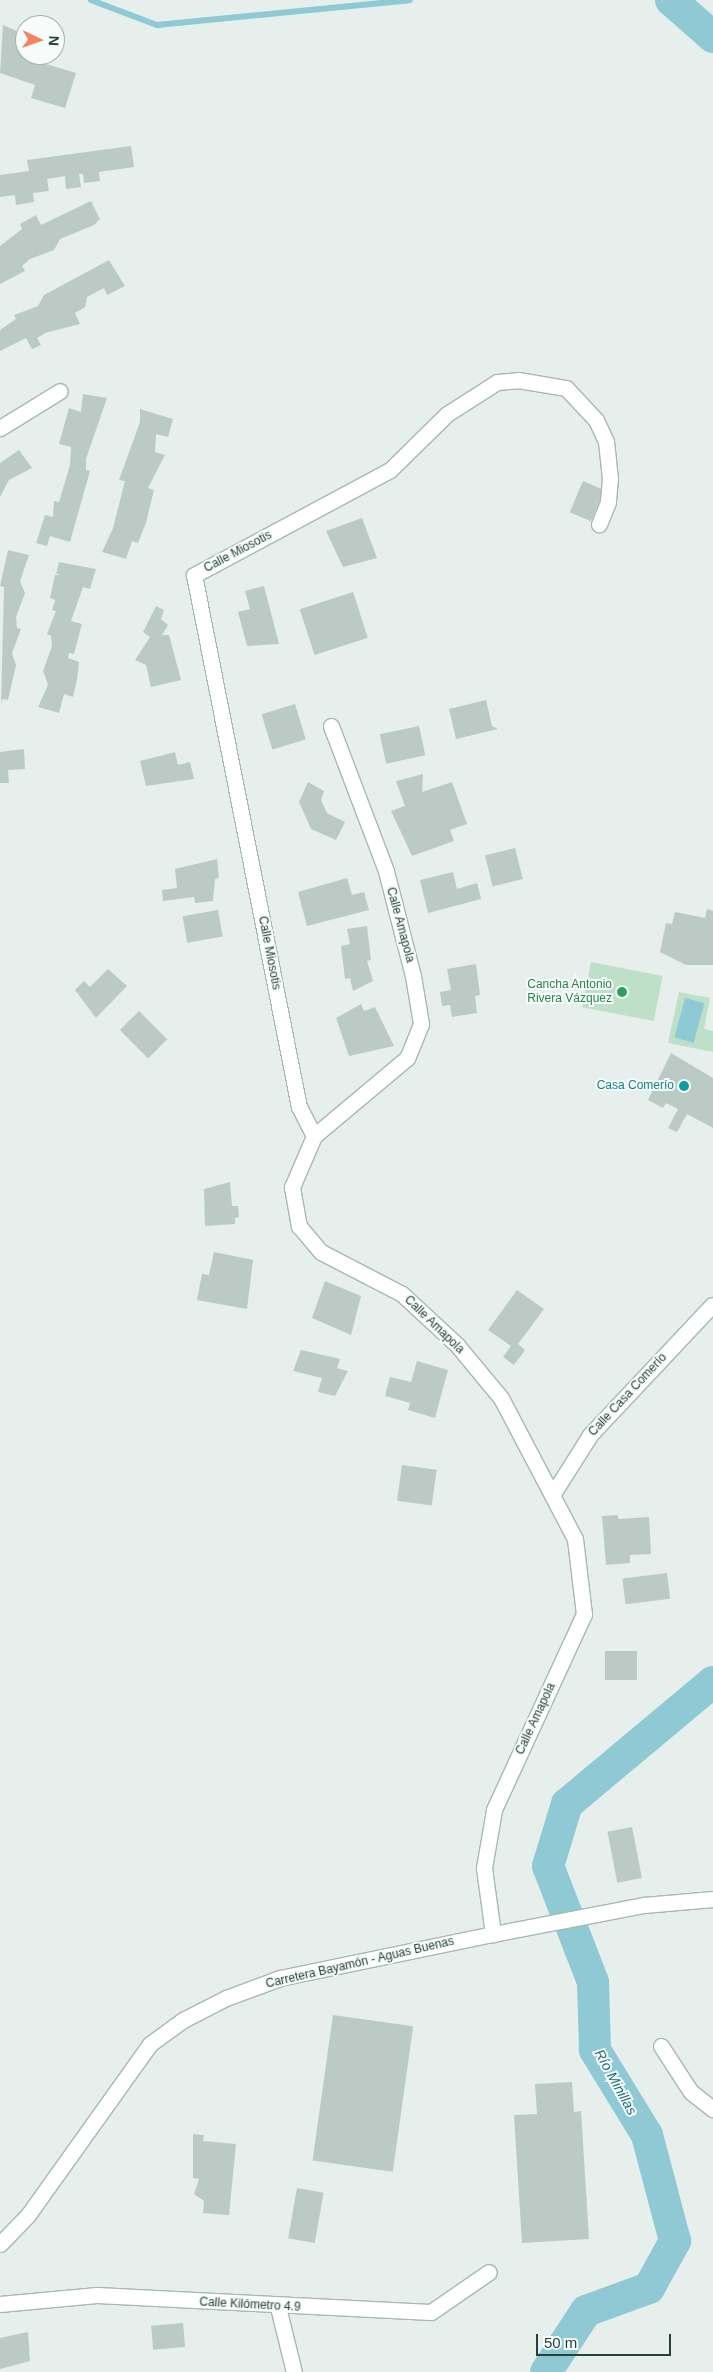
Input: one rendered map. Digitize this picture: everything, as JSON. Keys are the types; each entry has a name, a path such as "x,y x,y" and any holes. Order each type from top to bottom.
{"street":[{"name":"Calle Miosotis","path":"314,1136 299,1107 194,575 390,470 447,414 497,382 518,380 566,388 596,420 606,441 610,478 608,502 599,524"},
{"path":"0,428 60,391"},
{"name":"Calle Amapola","path":"330,726 386,871 414,976 421,1024 407,1058 314,1136 292,1188 299,1226 321,1252 402,1294 457,1345 501,1398 554,1492 575,1539 584,1614 494,1810 484,1868 493,1934"},
{"name":"Calle Casa Comerío","path":"554,1492 590,1435 712,1305"},
{"name":"Carretera Bayamón - Aguas Buenas","path":"0,2244 28,2215 124,2076 150,2044 184,2020 280,1978 610,1911 713,1899"},
{"path":"661,2046 691,2092 713,2109"},
{"name":"Calle Kilómetro 4.9","path":"0,2304 97,2295 278,2307 431,2312 489,2272"},
{"path":"278,2307 294,2372"}],"green space":[{"name":"Cancha Antonio Rivera Vázquez","path":"591,962 663,976 654,1021 582,1007"},
{"path":"679,992 710,998 704,1029 713,1031 713,1052 668,1043"}],"water":[{"path":"685,998 704,1003 694,1043 674,1038"}],"building":[{"path":"3,25 15,30 15,65 49,65 76,73 65,108 31,98 35,85 0,73"},
{"path":"131,146 134,167 99,172 100,181 84,183 83,174 79,174 81,187 66,189 65,176 47,179 49,191 33,193 34,202 16,205 15,195 0,197 0,175 29,171 27,160"},
{"path":"91,201 100,219 94,225 60,239 54,250 30,259 22,266 25,271 0,284 0,246 22,229 20,224 36,215 41,225"},
{"path":"109,260 125,286 107,295 104,288 87,297 85,307 75,313 80,324 45,333 37,338 41,345 32,349 26,338 0,351 0,330 16,319 14,315 38,306 44,295"},
{"path":"83,394 107,398 86,459 86,470 90,471 70,542 50,536 47,546 36,543 45,515 53,517 54,501 59,502 70,465 71,447 59,444 69,408 81,412"},
{"path":"140,409 173,419 168,437 156,434 155,452 165,455 148,488 154,490 146,523 138,543 132,541 126,559 102,552 113,528 125,481 119,480 140,422"},
{"path":"19,450 32,468 9,480 0,497 0,463"},
{"path":"583,481 604,490 591,521 570,512"},
{"path":"362,518 377,558 343,567 326,531"},
{"path":"8,550 29,555 20,581 25,593 16,617 17,628 21,629 12,653 16,665 8,700 2,699 1,705 4,587 0,586"},
{"path":"59,562 96,569 90,589 83,587 71,621 82,624 74,654 69,653 68,658 79,662 77,680 73,697 64,694 59,713 38,707 48,685 43,671 52,646 51,636 47,634 56,611 52,610 55,600 50,598 55,575 60,575 56,574"},
{"path":"264,586 279,644 247,646 238,612 250,609 245,591"},
{"path":"353,592 368,638 315,655 300,609"},
{"path":"156,606 164,610 161,619 168,625 162,635 169,635 181,680 151,687 146,665 135,660 150,637 143,632"},
{"path":"486,700 492,726 498,729 456,739 449,709"},
{"path":"295,704 306,739 272,750 262,714"},
{"path":"419,726 425,755 386,764 380,734"},
{"path":"24,749 25,769 8,770 9,783 0,783 0,752"},
{"path":"175,752 178,765 190,762 194,779 146,786 140,761"},
{"path":"423,774 422,792 452,782 467,824 450,830 454,841 412,856 391,811 405,806 396,781"},
{"path":"308,782 324,791 321,800 327,813 345,822 336,840 311,829 299,802"},
{"path":"515,848 523,879 493,887 485,855"},
{"path":"217,859 219,878 215,879 213,901 195,903 194,897 163,901 162,890 177,888 175,869"},
{"path":"453,872 457,889 477,883 481,899 428,913 420,880"},
{"path":"347,878 352,895 364,892 369,910 307,926 298,892"},
{"path":"707,909 713,911 713,965 686,965 660,952 666,923 672,924 675,912 705,918"},
{"path":"218,910 223,937 187,943 183,916"},
{"path":"367,926 371,960 367,961 373,981 353,991 350,978 345,979 341,946 350,944 347,929"},
{"path":"476,964 480,995 475,996 477,1013 452,1017 450,1005 442,1006 440,992 451,990 447,969"},
{"path":"108,969 127,986 96,1018 75,990 84,981 90,987"},
{"path":"361,1004 364,1011 375,1007 394,1046 349,1056 336,1018"},
{"path":"139,1011 167,1039 148,1058 120,1030"},
{"name":"Casa Comerío","path":"671,1053 713,1078 713,1128 687,1114 677,1132 668,1128 678,1109 666,1103 663,1108 648,1100"},
{"path":"230,1182 232,1206 238,1206 239,1217 235,1218 235,1224 205,1226 204,1189"},
{"path":"214,1252 253,1260 247,1309 197,1300 202,1274 209,1275"},
{"path":"325,1281 361,1296 351,1335 312,1318"},
{"path":"517,1290 544,1309 518,1344 525,1350 514,1365 503,1357 511,1346 488,1330"},
{"path":"301,1350 340,1359 337,1368 348,1371 335,1396 318,1392 322,1378 293,1371"},
{"path":"417,1361 448,1370 435,1418 408,1410 410,1403 385,1396 390,1377 411,1382"},
{"path":"402,1465 437,1470 432,1506 397,1501"},
{"path":"618,1515 618,1519 649,1517 651,1554 630,1555 630,1563 606,1565 602,1516"},
{"path":"667,1573 670,1599 626,1604 622,1578"},
{"path":"605,1651 637,1651 637,1680 605,1680"},
{"path":"632,1827 642,1878 617,1883 607,1832"},
{"path":"333,2015 413,2026 393,2172 313,2161"},
{"path":"572,2082 574,2112 581,2111 589,2239 522,2243 514,2115 537,2114 535,2084"},
{"path":"193,2134 204,2135 203,2141 236,2144 229,2215 203,2213 204,2201 194,2194 199,2179 193,2178"},
{"path":"297,2188 324,2193 315,2243 288,2238"},
{"path":"183,2323 185,2347 153,2350 151,2326"},
{"path":"28,2332 30,2361 0,2369 0,2338"}],"waterway":[{"path":"91,0 157,25 410,0"},
{"name":"Río Minillas","path":"671,0 713,37"},
{"name":"Río Minillas","path":"546,2372 586,2311 649,2288 675,2241 647,2135 595,2050 593,1982 548,1866 567,1804 713,1682"}],"place":[{"name":"Cancha Antonio Rivera Vázquez","path":"622,992"},
{"name":"Casa Comerío","path":"684,1086"}]}
